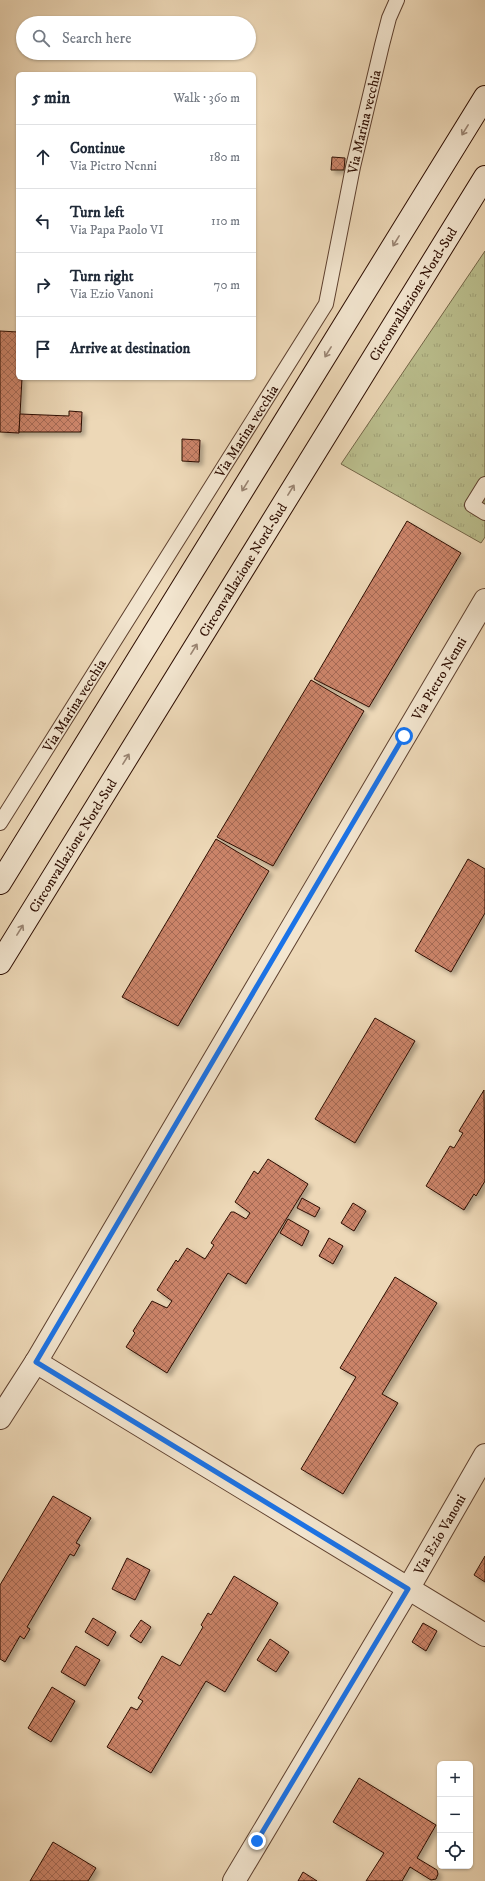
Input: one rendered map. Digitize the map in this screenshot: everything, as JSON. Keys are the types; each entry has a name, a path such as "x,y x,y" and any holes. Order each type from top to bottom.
{"street":[{"path":"0,883 485,97"},
{"name":"Circonvallazione Nord-Sud","path":"0,963 485,177"},
{"name":"Via Pietro Nenni","path":"0,1417 36,1362 485,600"},
{"path":"36,1362 485,1635"},
{"name":"Via Ezio Vanoni","path":"234,1881 408,1589 485,1456"}],"lane":[{"name":"Via Marina vecchia","path":"0,823 326,304 353,167 389,18 397,0"},
{"path":"485,484 472,505 485,513"}],"green space":[{"path":"485,251 485,537 481,543 341,464"}],"building":[{"path":"332,157 345,158 344,170 331,170"},
{"path":"0,331 16,332 16,380 22,380 19,433 0,432"},
{"path":"69,411 82,412 81,432 19,432 20,414 69,416"},
{"path":"182,439 200,440 199,462 182,461"},
{"path":"407,521 461,553 369,707 314,679"},
{"path":"311,680 364,711 273,866 217,837"},
{"path":"216,839 269,871 178,1026 122,997"},
{"path":"468,859 485,869 485,913 451,972 415,951"},
{"path":"375,1018 415,1041 355,1143 315,1119"},
{"path":"484,1090 485,1181 476,1196 474,1194 464,1210 426,1186 450,1146 454,1148 463,1133 459,1131"},
{"path":"268,1159 308,1184 246,1284 228,1273 167,1373 126,1347 135,1333 133,1331 152,1301 167,1308 172,1301 157,1290 176,1260 178,1262 187,1248 205,1259 214,1245 211,1243 231,1212 234,1212 246,1219 250,1213 235,1202 254,1171 258,1174"},
{"path":"302,1198 320,1208 315,1217 297,1208"},
{"path":"353,1203 366,1211 354,1231 341,1223"},
{"path":"288,1219 309,1231 302,1246 280,1233"},
{"path":"329,1238 343,1246 333,1264 319,1256"},
{"path":"395,1277 437,1303 382,1394 398,1403 343,1494 301,1469 356,1377 340,1368"},
{"path":"53,1496 91,1518 76,1543 80,1545 74,1556 70,1554 27,1627 30,1629 24,1639 20,1636 5,1662 0,1659 0,1585"},
{"path":"485,1556 485,1582 474,1575"},
{"path":"127,1558 150,1570 135,1600 112,1589"},
{"path":"234,1576 278,1603 225,1692 206,1681 151,1773 107,1747 131,1707 137,1710 143,1701 138,1698 162,1656 180,1666 203,1627 201,1625 208,1613 211,1615"},
{"path":"93,1618 116,1632 108,1646 85,1632"},
{"path":"141,1620 151,1627 141,1643 130,1636"},
{"path":"423,1623 437,1631 426,1651 412,1642"},
{"path":"270,1639 289,1652 276,1672 257,1660"},
{"path":"76,1646 100,1660 85,1686 61,1672"},
{"path":"52,1687 75,1701 51,1742 28,1728"},
{"path":"359,1778 436,1825 417,1858 437,1870 438,1874 436,1879 431,1880 410,1867 402,1881 366,1881 384,1853 333,1822"},
{"path":"53,1842 96,1868 88,1881 30,1881"},
{"path":"303,1872 317,1881 298,1881"}],"route":[{"path":"257,1841 408,1589 36,1362 404,736"}]}
